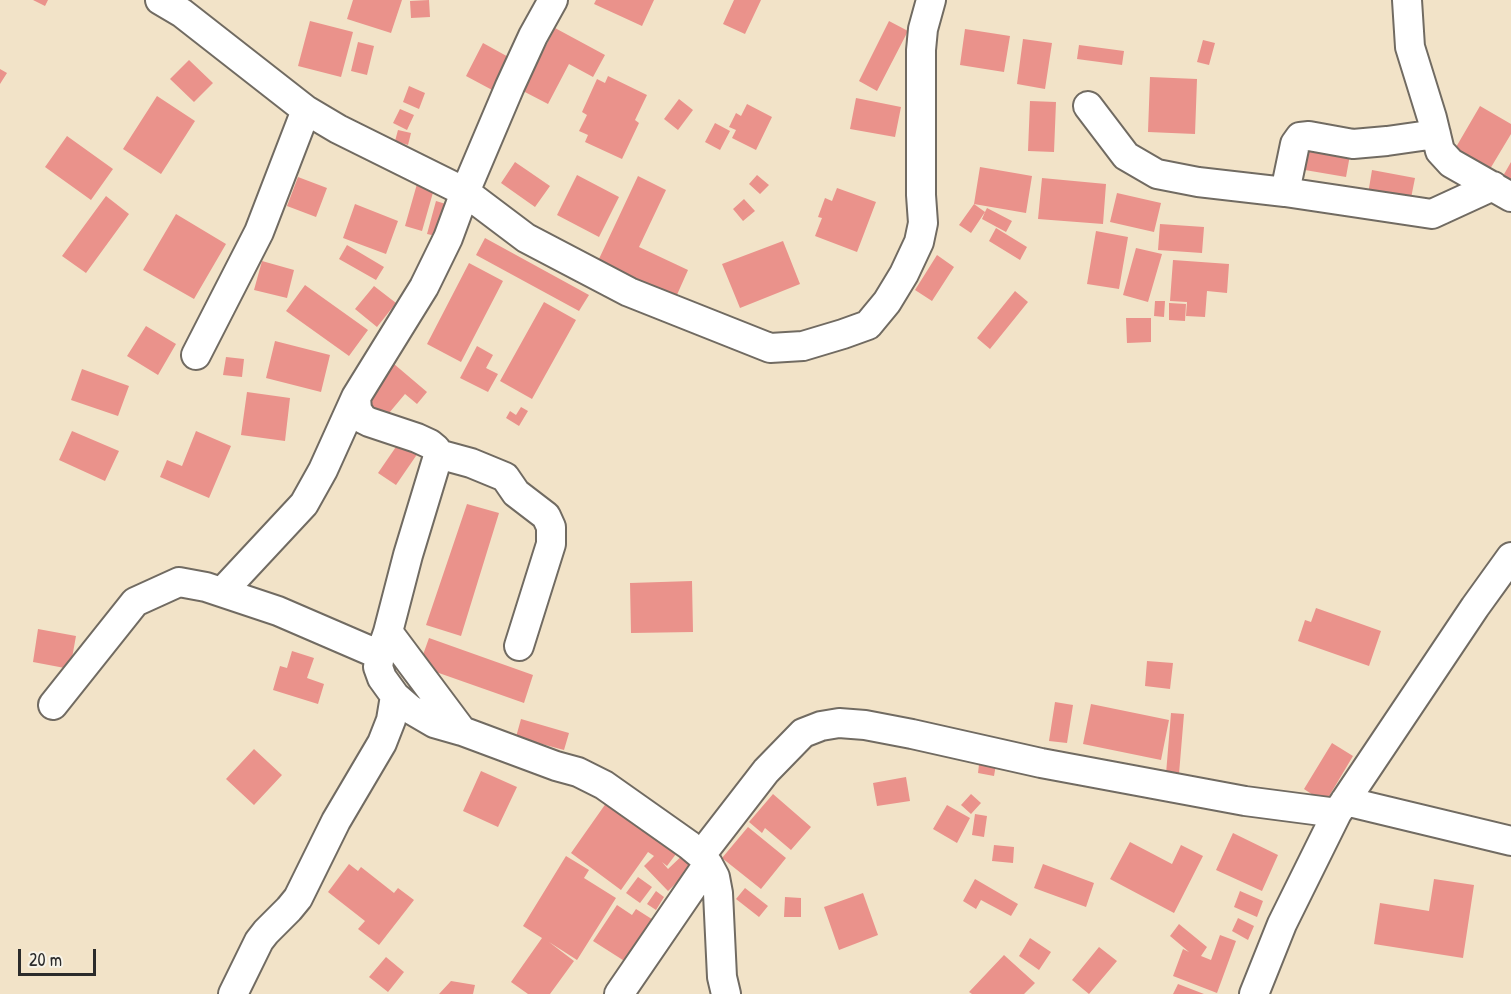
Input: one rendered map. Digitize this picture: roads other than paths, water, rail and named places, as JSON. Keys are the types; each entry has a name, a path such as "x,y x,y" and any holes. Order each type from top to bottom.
{"street":[{"path":"222,592 304,504 323,470 356,397 424,287 448,238 465,192 528,46 553,0"},
{"path":"176,4 306,110 338,129 465,192 526,238 628,292 770,348 803,346 868,325 887,302 922,234 921,50 923,29 931,0"},
{"path":"1407,0 1410,46 1440,151 1451,163 1502,192"},
{"path":"1088,106 1126,156 1157,174 1197,182 1285,192 1432,214 1502,192"},
{"path":"196,355 259,232 306,110"},
{"path":"1285,192 1295,144 1300,136 1353,144 1436,134"},
{"path":"356,397 357,410 363,419 417,438 434,447 438,454 384,643 378,667 382,678 395,696 410,709 434,723 578,772 604,785 689,845 705,860 715,878 718,893 722,976 726,994"},
{"path":"438,454 471,463 505,477 516,493 546,516 551,527 551,544 519,646"},
{"path":"1254,994 1282,924 1341,807 1511,557"},
{"path":"53,705 135,602 179,582 206,587 384,643 462,731"},
{"path":"233,994 259,941 298,898 336,821 382,742 391,720 395,696"},
{"path":"620,994 705,860 766,771 803,733 821,726 839,723 865,725 1041,763 1245,801 1341,807 1511,841"}]}
